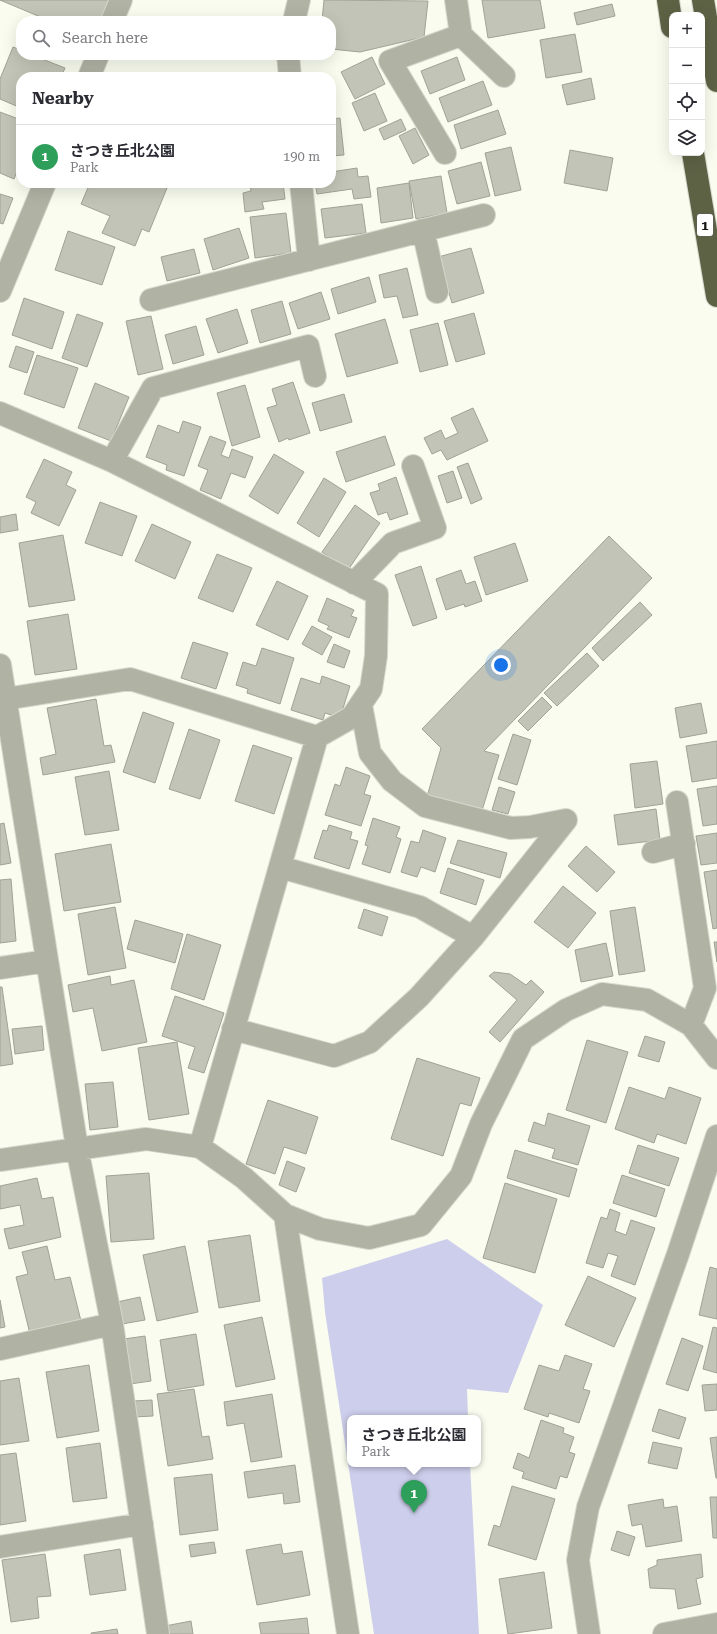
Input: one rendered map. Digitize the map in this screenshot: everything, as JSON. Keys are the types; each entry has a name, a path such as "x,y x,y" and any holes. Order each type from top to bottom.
{"highway":[{"path":"668,0 670,12"},
{"path":"703,0 717,81"},
{"name":"1","path":"694,156 717,296"}],"street":[{"path":"114,16 121,0"},
{"path":"295,16 299,0"},
{"path":"456,0 461,35 504,76"},
{"path":"444,153 390,61 461,35"},
{"path":"91,72 96,60"},
{"path":"288,60 290,72"},
{"path":"0,291 43,188"},
{"path":"302,188 309,260"},
{"path":"151,300 484,215"},
{"path":"423,230 437,292"},
{"path":"112,461 153,388 308,346 315,376"},
{"path":"0,413 112,461 377,594 376,656 370,689 352,717 317,737 200,1147"},
{"path":"354,583 393,543 435,528 413,466"},
{"path":"0,665 5,699 8,772 47,961 76,1148 112,1324 158,1634"},
{"path":"5,699 130,679 317,737"},
{"path":"233,1029 334,1056 370,1042 419,997 473,937 566,820 530,827 511,828 425,806 392,780 370,753 361,705"},
{"path":"677,802 705,988 691,1024"},
{"path":"653,852 684,844"},
{"path":"280,867 420,907 473,937"},
{"path":"0,968 47,961"},
{"path":"0,1160 146,1139 200,1147 244,1178 285,1215 320,1229 369,1238 421,1225 461,1176 481,1124 524,1039 566,1010 602,994 647,1000 691,1024 717,1058"},
{"path":"589,1634 578,1560 588,1507 716,1147"},
{"path":"285,1215 348,1634"},
{"path":"0,1349 112,1324"},
{"path":"0,1547 142,1524"},
{"path":"664,1634 717,1624"}],"shaded area":[{"path":"447,1239 543,1305 508,1393 467,1389 468,1415 347,1415 347,1457 325,1312 322,1278"},
{"path":"349,1467 470,1467 479,1634 374,1634"}],"building":[{"path":"0,0 109,0 102,16 38,16"},
{"path":"324,0 428,1 424,37 360,52 336,50 336,16 322,16"},
{"path":"482,0 540,0 545,28 488,38"},
{"path":"612,4 615,16 577,25 574,13"},
{"path":"575,34 582,72 546,78 540,40"},
{"path":"13,47 16,48 16,60 45,60 65,68 63,72 16,72 16,106 0,99 0,79"},
{"path":"372,57 385,84 355,99 341,72"},
{"path":"457,57 465,80 430,94 421,71"},
{"path":"591,78 595,99 567,105 562,85"},
{"path":"483,81 492,105 448,122 439,98"},
{"path":"375,93 387,121 364,131 352,103"},
{"path":"498,110 506,134 461,149 454,125"},
{"path":"0,112 16,118 16,174 14,179 0,173"},
{"path":"336,118 340,118 344,155 336,156"},
{"path":"401,119 406,130 384,140 379,129"},
{"path":"415,128 429,155 413,164 399,136"},
{"path":"511,147 521,190 495,196 485,153"},
{"path":"570,150 613,158 607,191 564,183"},
{"path":"481,162 490,196 457,204 448,171"},
{"path":"357,168 358,177 368,176 371,197 354,199 352,189 317,194 316,188 336,188 336,171"},
{"path":"441,176 447,213 416,219 409,181"},
{"path":"409,183 413,218 381,223 377,188"},
{"path":"88,188 167,188 149,232 142,229 135,246 102,233 110,216 81,204"},
{"path":"251,188 284,188 285,199 262,202 264,209 245,212 243,193 251,191"},
{"path":"0,194 13,198 3,224 0,223"},
{"path":"362,204 366,233 325,238 321,209"},
{"path":"286,213 291,253 255,258 250,217"},
{"path":"239,228 249,258 213,270 204,239"},
{"path":"68,231 115,247 102,285 55,270"},
{"path":"471,248 484,293 452,303 438,257"},
{"path":"194,249 200,273 167,281 161,257"},
{"path":"407,268 418,315 403,318 397,296 384,298 379,275"},
{"path":"369,277 376,302 338,314 331,289"},
{"path":"321,292 330,319 298,329 289,303"},
{"path":"24,298 64,312 52,349 12,335"},
{"path":"282,301 291,334 260,343 251,310"},
{"path":"237,309 248,343 218,353 206,319"},
{"path":"474,313 485,354 456,362 444,321"},
{"path":"77,314 103,323 87,367 62,358"},
{"path":"151,316 163,369 138,375 126,321"},
{"path":"385,319 398,363 347,377 335,334"},
{"path":"438,323 448,365 420,372 410,330"},
{"path":"196,326 204,355 173,364 165,335"},
{"path":"16,346 34,352 27,373 9,367"},
{"path":"37,355 78,368 64,408 24,394"},
{"path":"293,382 310,433 289,440 288,438 279,442 267,408 277,405 272,389"},
{"path":"95,383 129,397 111,441 78,428"},
{"path":"245,385 260,437 232,446 217,393"},
{"path":"344,394 352,422 320,431 312,403"},
{"path":"473,408 488,441 447,460 441,450 432,454 424,438 441,430 445,439 458,433 451,418"},
{"path":"183,421 201,427 184,476 166,470 167,465 146,457 158,425 179,433"},
{"path":"210,436 226,442 221,455 229,458 232,449 253,457 245,478 231,473 221,499 200,490 208,470 198,466"},
{"path":"385,436 395,465 346,482 336,452"},
{"path":"274,454 304,472 278,514 249,496"},
{"path":"44,459 72,472 66,485 76,490 59,526 31,513 36,502 26,497"},
{"path":"468,463 482,499 471,504 457,467"},
{"path":"453,471 462,498 447,503 438,476"},
{"path":"396,477 408,514 390,520 387,512 378,515 370,493 380,490 378,484"},
{"path":"324,478 346,492 319,537 297,523"},
{"path":"100,502 137,516 122,556 85,543"},
{"path":"355,505 380,523 348,570 322,552"},
{"path":"16,514 18,530 0,533 0,517"},
{"path":"152,524 191,542 175,579 135,561"},
{"path":"63,535 75,600 29,607 19,543"},
{"path":"609,536 652,578 484,751 499,755 480,817 426,800 441,748 422,729"},
{"path":"515,543 528,581 486,595 474,557"},
{"path":"217,554 252,568 233,612 198,598"},
{"path":"421,566 437,618 413,626 395,575"},
{"path":"461,570 466,584 475,581 482,601 465,607 464,604 446,610 436,579"},
{"path":"277,581 308,596 288,640 256,625"},
{"path":"327,598 354,610 351,616 357,618 349,638 327,629 329,626 318,621"},
{"path":"640,602 652,615 603,661 592,648"},
{"path":"68,614 77,669 35,675 27,621"},
{"path":"312,626 332,637 322,655 302,644"},
{"path":"193,642 228,653 216,689 181,678"},
{"path":"334,644 350,651 344,668 327,662"},
{"path":"262,648 294,658 280,704 247,693 248,689 236,685 243,662 256,666"},
{"path":"587,653 599,666 557,706 544,693"},
{"path":"322,676 350,686 340,718 325,713 323,720 291,710 301,678 320,684"},
{"path":"542,697 552,707 528,731 518,721"},
{"path":"96,699 104,746 111,745 115,762 43,775 40,758 56,754 47,708"},
{"path":"701,703 707,733 680,738 675,708"},
{"path":"143,712 174,723 155,783 123,772"},
{"path":"189,729 220,740 200,799 169,789"},
{"path":"513,734 531,740 517,785 498,779"},
{"path":"717,741 717,778 692,782 686,746"},
{"path":"253,745 292,758 274,814 235,801"},
{"path":"657,761 663,804 635,808 630,764"},
{"path":"346,767 370,776 364,794 371,796 361,826 325,815 335,784 340,786"},
{"path":"109,771 119,830 85,835 75,777"},
{"path":"717,786 717,824 703,826 697,789"},
{"path":"499,787 515,792 508,814 492,810"},
{"path":"656,809 660,840 618,845 614,815"},
{"path":"373,818 400,827 396,837 401,839 390,873 362,864 368,846 365,845"},
{"path":"4,823 11,863 0,865 0,824"},
{"path":"329,825 352,832 350,839 358,841 349,869 314,858 323,830 327,831"},
{"path":"423,830 446,838 435,872 421,867 417,877 401,872 411,841 419,843"},
{"path":"717,833 717,863 701,865 696,836"},
{"path":"458,840 507,853 500,878 450,863"},
{"path":"111,844 121,902 64,911 55,854"},
{"path":"586,846 615,872 597,892 568,866"},
{"path":"448,868 484,880 476,905 440,893"},
{"path":"717,870 717,928 713,929 704,872"},
{"path":"11,879 16,941 0,943 0,880"},
{"path":"563,886 596,913 568,948 534,922"},
{"path":"115,907 126,968 88,975 78,914"},
{"path":"635,907 645,971 619,975 610,911"},
{"path":"364,909 388,917 382,936 358,928"},
{"path":"135,920 183,934 175,963 127,949"},
{"path":"187,934 221,945 204,1000 171,989"},
{"path":"714,942 717,942 717,962"},
{"path":"606,943 613,976 581,982 575,950"},
{"path":"494,972 510,974 526,985 531,980 544,992 500,1042 489,1032 517,1000 489,976"},
{"path":"110,976 111,985 134,980 147,1042 102,1051 93,1008 73,1012 68,985"},
{"path":"0,987 2,987 13,1064 0,1066"},
{"path":"175,996 224,1013 204,1073 188,1068 195,1047 162,1036"},
{"path":"42,1026 44,1050 15,1054 12,1029"},
{"path":"645,1036 665,1042 659,1062 638,1056"},
{"path":"587,1040 628,1052 606,1123 566,1110"},
{"path":"177,1042 189,1114 149,1120 138,1048"},
{"path":"417,1058 480,1078 471,1106 460,1103 443,1156 391,1139"},
{"path":"113,1082 118,1127 90,1130 85,1084"},
{"path":"629,1087 665,1099 669,1087 701,1098 686,1144 657,1134 654,1143 615,1129"},
{"path":"268,1100 318,1117 306,1154 284,1147 275,1174 246,1164"},
{"path":"548,1113 590,1126 578,1165 552,1158 555,1149 528,1141 534,1122 545,1126"},
{"path":"638,1145 679,1158 669,1186 629,1173"},
{"path":"515,1150 577,1169 569,1197 507,1178"},
{"path":"287,1161 305,1168 296,1192 279,1185"},
{"path":"149,1173 154,1239 111,1242 106,1176"},
{"path":"622,1175 665,1189 656,1217 613,1203"},
{"path":"37,1178 42,1199 53,1197 61,1237 9,1249 4,1229 24,1225 20,1205 0,1209 0,1186"},
{"path":"505,1183 557,1199 535,1273 483,1258"},
{"path":"610,1209 620,1213 615,1231 626,1235 631,1220 655,1228 635,1285 611,1276 618,1256 608,1253 603,1268 586,1263 601,1217 607,1219"},
{"path":"250,1235 260,1301 219,1308 208,1241"},
{"path":"47,1246 55,1280 70,1277 82,1325 31,1338 16,1277 28,1274 22,1252"},
{"path":"185,1246 198,1312 157,1321 143,1255"},
{"path":"710,1267 717,1269 717,1319 699,1315"},
{"path":"588,1276 636,1298 614,1347 565,1325"},
{"path":"140,1297 145,1320 122,1324 117,1302"},
{"path":"0,1300 5,1327 0,1328"},
{"path":"262,1317 275,1379 236,1387 224,1325"},
{"path":"713,1327 717,1328 717,1373 703,1369"},
{"path":"196,1334 204,1385 168,1391 160,1340"},
{"path":"145,1336 151,1381 130,1384 124,1339"},
{"path":"682,1338 703,1346 688,1391 666,1384"},
{"path":"565,1355 592,1364 583,1389 590,1391 579,1423 549,1413 548,1417 524,1409 539,1365 559,1371"},
{"path":"89,1365 99,1431 57,1438 46,1372"},
{"path":"19,1378 29,1441 0,1445 0,1381"},
{"path":"717,1384 717,1410 705,1411 702,1385"},
{"path":"194,1389 202,1437 209,1436 213,1459 168,1466 157,1394"},
{"path":"272,1394 282,1457 251,1462 244,1423 227,1426 224,1402"},
{"path":"152,1400 153,1416 134,1417 133,1401"},
{"path":"659,1409 686,1418 679,1439 652,1431"},
{"path":"541,1420 564,1428 563,1433 574,1437 569,1452 575,1454 567,1478 560,1476 556,1489 522,1478 524,1472 513,1468 518,1453 529,1458"},
{"path":"717,1437 717,1478 716,1478 710,1438"},
{"path":"653,1442 682,1448 677,1469 648,1463"},
{"path":"100,1443 107,1498 73,1502 66,1448"},
{"path":"16,1453 26,1521 0,1525 0,1455"},
{"path":"295,1465 300,1502 284,1504 283,1493 248,1498 244,1472"},
{"path":"212,1474 218,1530 180,1535 174,1478"},
{"path":"512,1486 555,1499 536,1560 488,1545 494,1525 500,1527"},
{"path":"710,1497 717,1497 717,1538 713,1538"},
{"path":"663,1499 664,1508 677,1506 682,1541 646,1547 642,1524 632,1526 628,1505"},
{"path":"617,1531 635,1537 629,1556 611,1550"},
{"path":"214,1542 216,1553 191,1557 189,1545"},
{"path":"281,1544 283,1554 302,1551 310,1595 257,1605 246,1550"},
{"path":"120,1549 126,1590 90,1595 84,1555"},
{"path":"45,1554 51,1596 37,1597 39,1618 11,1622 2,1560"},
{"path":"701,1554 703,1577 696,1579 701,1604 678,1609 675,1589 650,1588 648,1569 657,1565 657,1560"},
{"path":"544,1572 552,1628 508,1634 499,1579"},
{"path":"307,1618 309,1634 261,1634 259,1623"},
{"path":"191,1621 193,1634 166,1634 165,1626"},
{"path":"117,1629 118,1634 91,1634 91,1633"}],"place":[{"name":"さつき丘北公園","path":"414,1513"}]}
